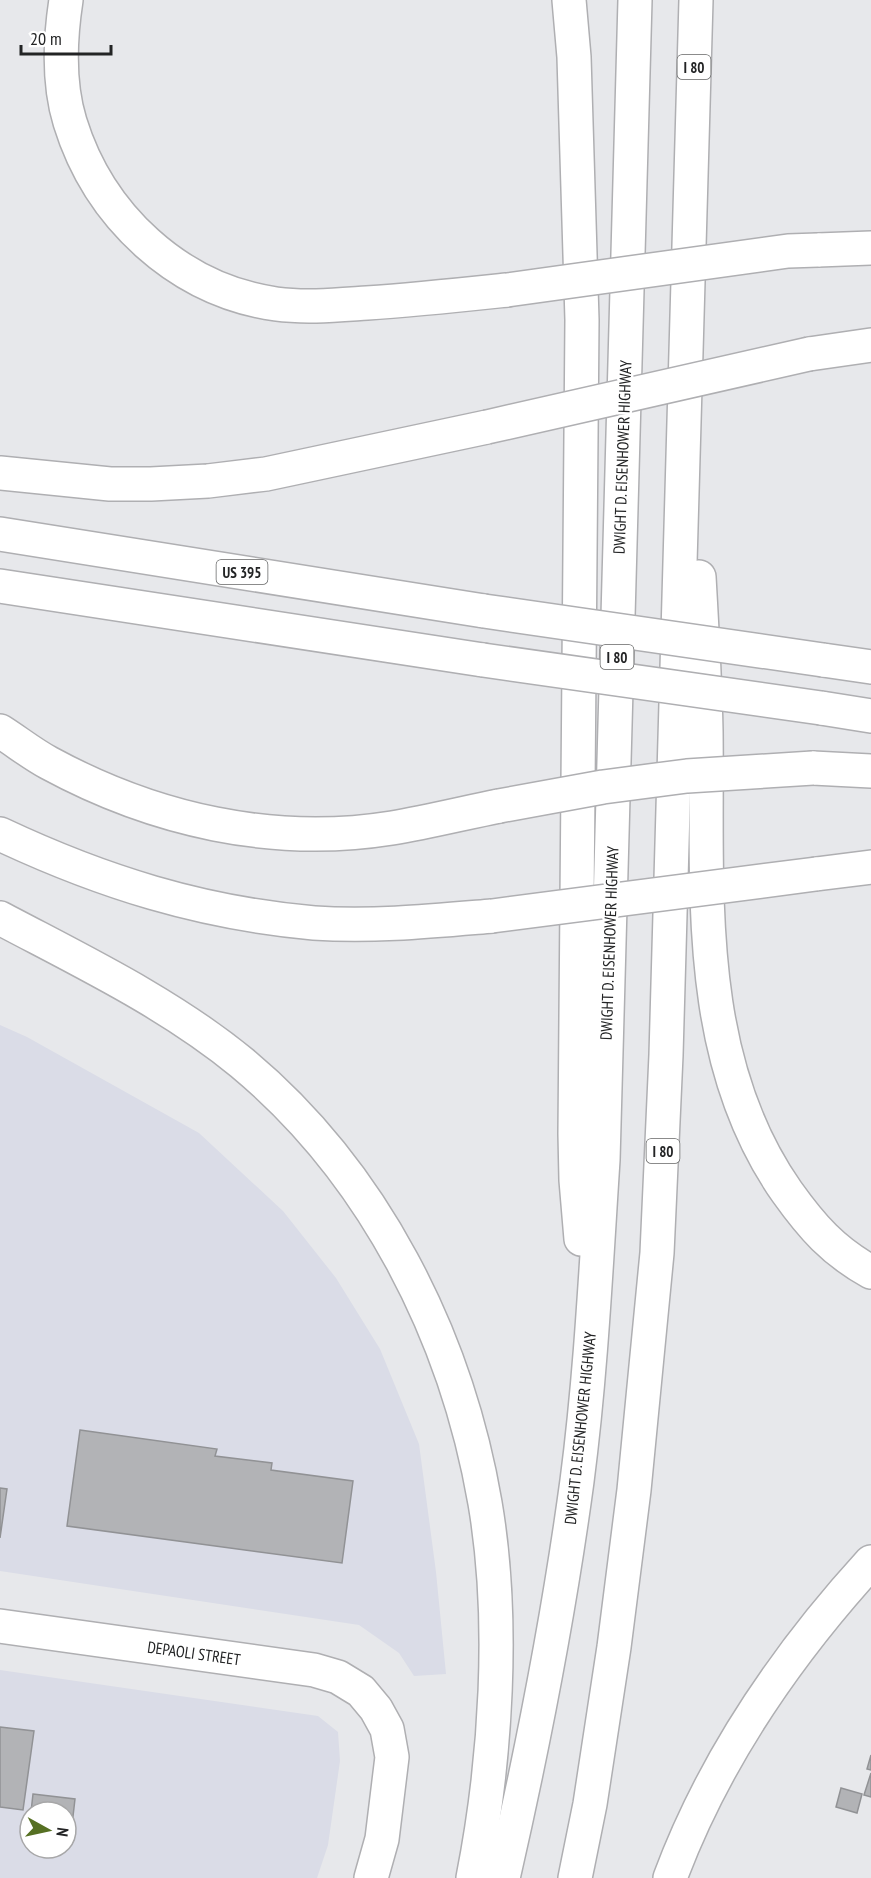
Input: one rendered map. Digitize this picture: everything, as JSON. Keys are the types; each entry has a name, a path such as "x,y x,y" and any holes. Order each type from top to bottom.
{"main road":[{"path":"66,0 61,32 62,77 69,120 86,164 111,205 143,241 183,272 228,293 276,304 321,306 507,290 788,251 871,248"},
{"path":"569,0 574,57 582,320 575,1134 579,1225 593,1313"},
{"name":"DWIGHT D. EISENHOWER HIGHWAY","path":"504,1878 530,1760 554,1629 577,1480 593,1313 603,1148 635,0"},
{"name":"I 80","path":"575,1878 590,1804 616,1636 634,1490 657,1253 666,1055 696,0"},
{"path":"0,473 110,484 208,482 266,474 488,427 809,354 871,345"},
{"path":"685,419 703,632 710,939 713,986 720,1034 743,1109 778,1179 802,1213 829,1244 854,1263 871,1272"},
{"name":"US 395","path":"0,534 484,611 871,667"},
{"path":"0,586 483,660 871,716"},
{"path":"0,731 48,763 163,813 222,826 283,833 339,833 392,828 603,787 687,776 813,768 871,771"},
{"path":"0,834 45,855 148,893 248,914 316,923 425,921 492,916 871,867"},
{"path":"0,918 174,1014 243,1064 305,1124 333,1156 365,1200 411,1279 445,1355 460,1400 479,1473 492,1559 495,1613 494,1682 486,1786 473,1878"},
{"path":"670,1878 682,1847 724,1761 774,1683 823,1616 871,1562"},
{"path":"823,1616 871,1577"},
{"name":"DEPAOLI STREET","path":"0,1626 314,1670 338,1677 361,1691 376,1709 387,1729 392,1756 382,1839 371,1878"}],"shaded area":[{"path":"0,1025 27,1037 199,1133 283,1211 336,1278 380,1349 419,1444 436,1572 446,1674 414,1676 399,1653 359,1625 0,1571"},
{"path":"0,1670 318,1716 338,1732 340,1761 328,1845 317,1878 0,1878"}],"building":[{"path":"80,1430 217,1449 215,1456 272,1463 271,1470 353,1481 342,1563 67,1526"},
{"path":"0,1488 7,1489 0,1538"},
{"path":"0,1727 34,1731 24,1800 18,1800 18,1809 0,1807"},
{"path":"871,1755 871,1770 867,1769"},
{"path":"871,1773 871,1797 864,1795"},
{"path":"841,1788 862,1794 857,1813 836,1807"},
{"path":"33,1794 75,1799 75,1800 32,1800"}]}
